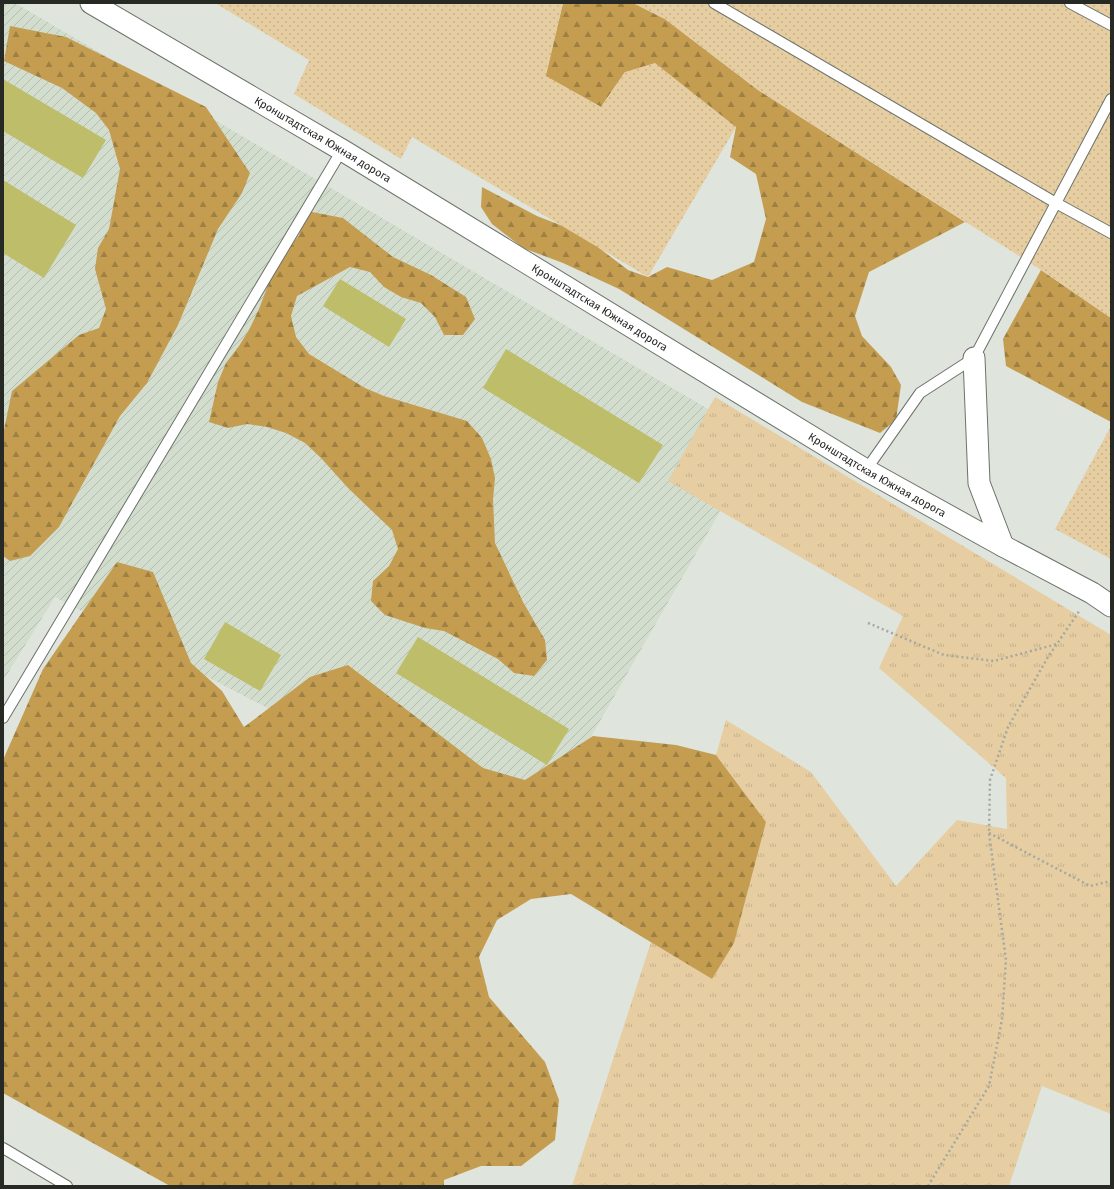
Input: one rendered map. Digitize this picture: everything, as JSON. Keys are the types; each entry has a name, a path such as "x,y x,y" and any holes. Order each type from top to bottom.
{"street":[{"name":"Кронштадтская Южная дорога","path":"91,3 342,150 866,470 1092,594 1111,606"},
{"path":"974,358 979,483 1003,546"}],"lane":[{"path":"714,3 1056,203 1111,233"},
{"path":"1070,3 1111,25"},
{"path":"866,470 920,393 974,358 1111,99"},
{"path":"3,718 342,150"},
{"path":"3,1148 67,1186"}],"path":[{"path":"928,1186 988,1086 1002,1020 1006,960 988,833 990,780 1008,727 1048,657 1092,594"},
{"path":"868,624 944,655 994,661 1058,644"},
{"path":"988,833 1090,886 1111,881"}],"shaded area":[{"path":"3,3 15,3 761,440 529,845 55,597 3,681"}],"green space":[{"path":"215,3 563,3 546,76 601,107 625,72 655,63 736,127 648,277 412,137 401,159 294,94 309,60"},
{"path":"563,3 633,3 665,19 758,90 965,222 869,272 855,316 862,336 891,367 901,385 896,420 880,433 802,402 619,289 563,263 523,248 492,224 481,207 482,187 537,216 578,232 628,270 648,277 667,267 712,280 754,262 766,219 756,174 730,157 736,127 625,72 601,107 545,76"},
{"path":"633,3 1111,3 1111,318 1041,270 758,90 665,19"},
{"path":"10,26 66,37 206,107 250,173 242,193 218,229 178,325 147,383 120,416 59,527 30,556 10,561 3,556 3,435 12,391 79,335 99,328 106,309 95,269 98,248 109,229 120,169 109,130 96,113 62,88 4,61"},
{"path":"308,208 312,212 343,218 393,257 431,275 466,297 475,319 463,335 444,335 435,317 421,303 401,297 384,287 370,272 350,267 297,296 291,316 296,337 309,354 365,388 384,396 467,421 482,438 491,459 495,478 493,499 495,543 523,602 545,640 547,660 534,676 514,673 498,659 444,631 425,628 385,615 371,601 373,581 389,566 398,549 392,530 348,488 321,458 305,443 286,433 267,427 247,424 228,428 209,422 218,382 226,363 250,328 274,269 299,235"},
{"path":"1041,270 1111,318 1111,422 1006,366 1003,339"},
{"path":"715,397 1111,635 1111,1114 1042,1086 1009,1186 572,1186 651,942 712,979 766,822 716,755 726,720 811,772 896,886 957,820 1007,829 1006,778 879,668 903,616 668,481"},
{"path":"1111,426 1111,559 1055,529"},
{"path":"117,562 153,572 191,663 222,691 244,727 310,677 348,665 483,768 525,780 593,736 676,745 716,755 766,822 734,943 712,979 571,894 531,899 497,920 479,957 489,997 545,1062 559,1100 555,1140 521,1166 481,1166 444,1180 444,1186 170,1186 3,1093 3,760 43,669"}],"building":[{"path":"3,79 106,140 83,178 3,131"},
{"path":"3,180 76,225 44,278 3,253"},
{"path":"340,279 406,319 389,347 323,306"},
{"path":"506,349 663,445 639,483 483,388"},
{"path":"225,622 281,655 260,691 204,659"},
{"path":"418,637 569,729 547,765 396,673"}]}
